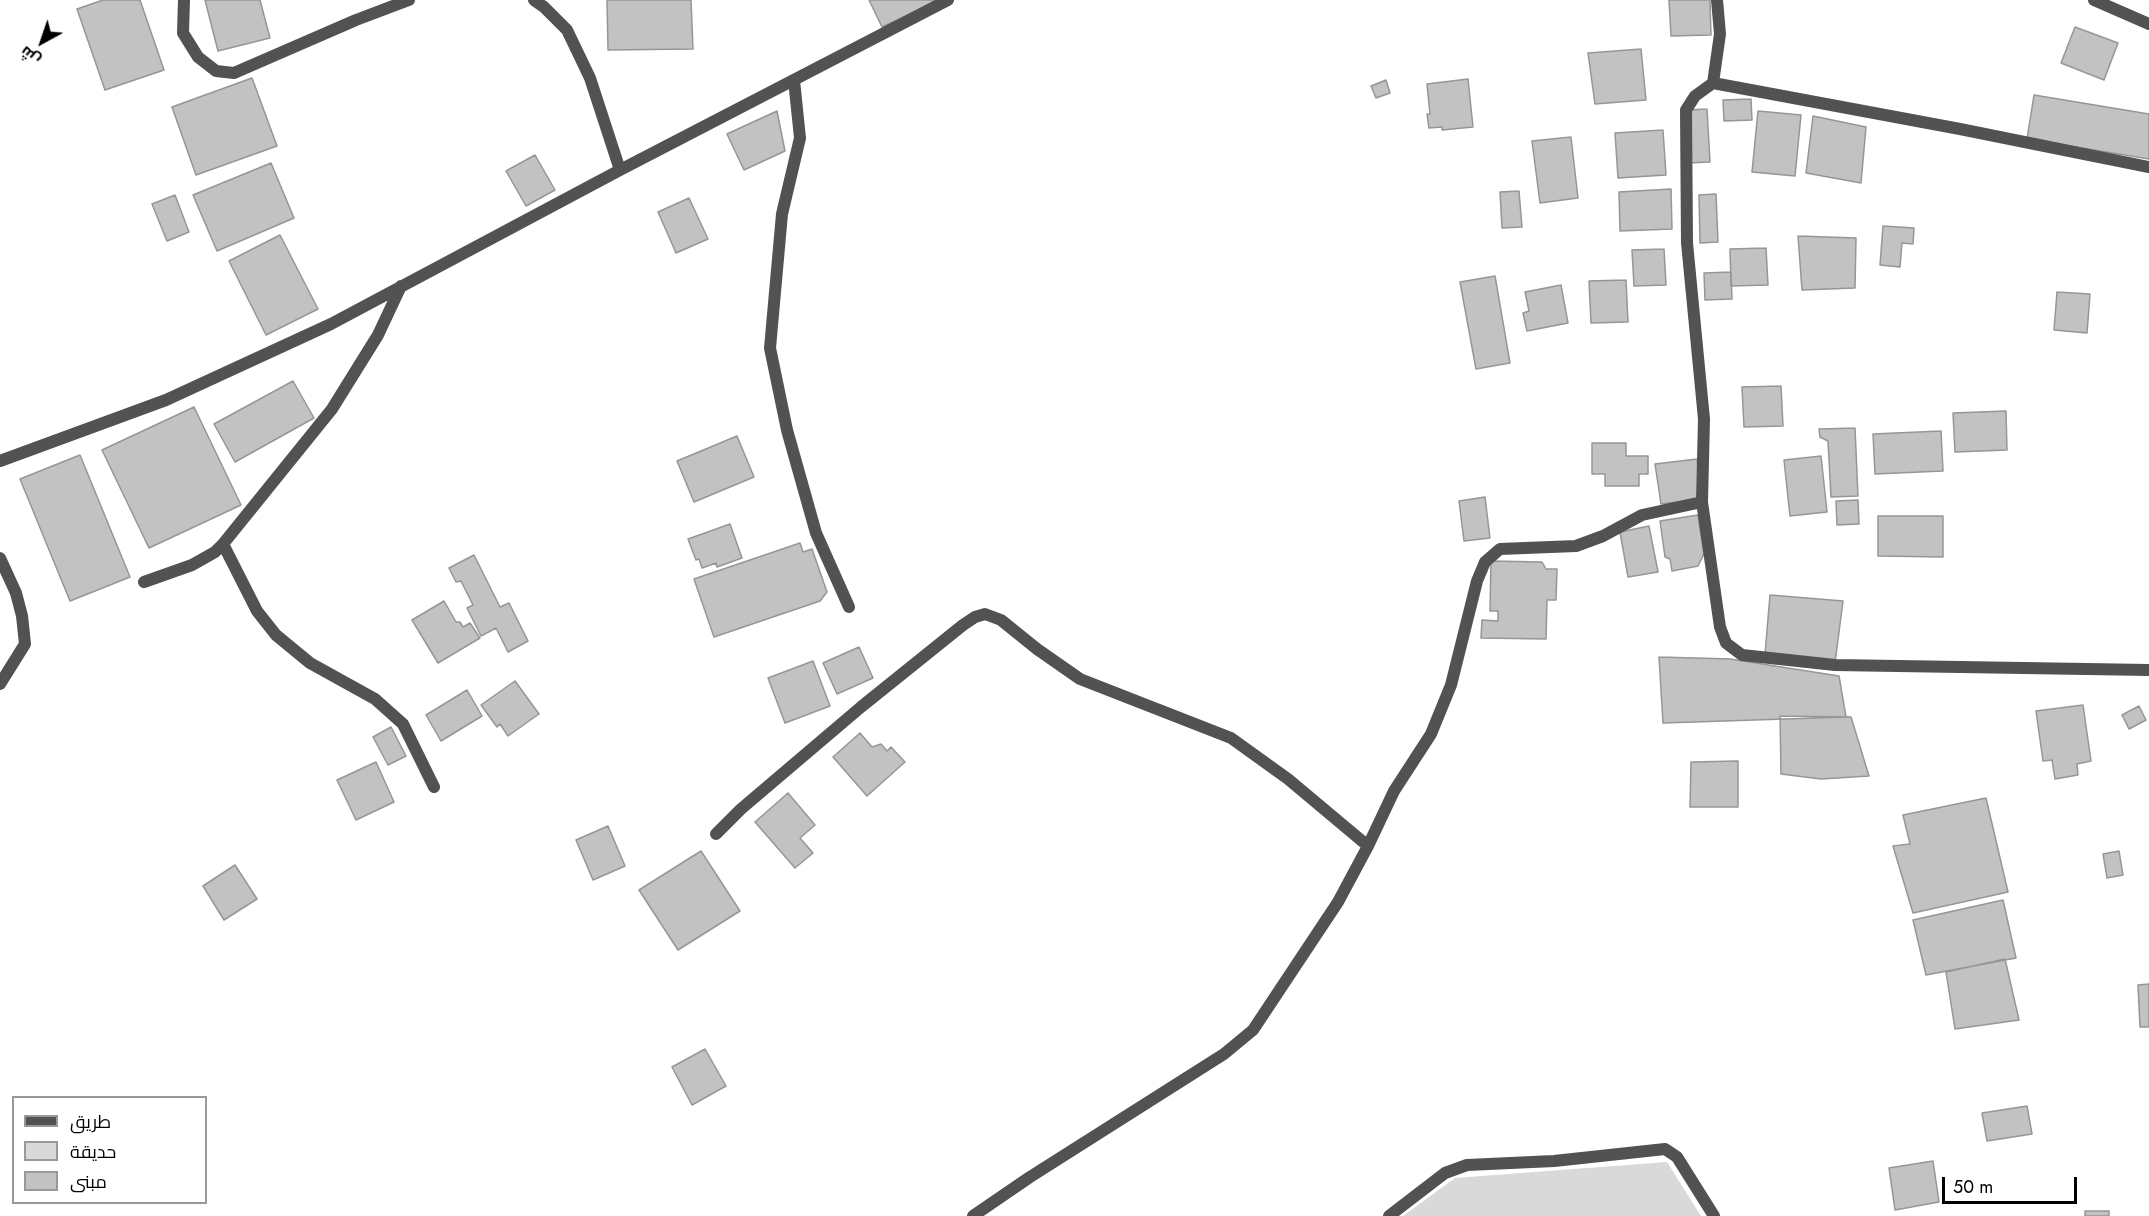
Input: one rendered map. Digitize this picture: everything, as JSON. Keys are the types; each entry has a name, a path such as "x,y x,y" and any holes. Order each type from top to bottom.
{"street":[{"path":"184,0 183,33 198,57 216,71 234,73 409,0"},
{"path":"534,0 567,30 590,78 620,170"},
{"path":"0,461 166,400 331,324 620,170 948,0"},
{"path":"1717,0 1720,34 1713,83 1695,96 1686,110 1687,243 1704,419 1702,502 1720,627 1726,643 1742,654 1835,665 2149,670"},
{"path":"2094,0 2149,24"},
{"path":"794,80 800,138 782,214 770,348 787,430 816,533 849,607"},
{"path":"1713,83 2149,167"},
{"path":"144,582 192,565 215,552 223,544 332,409 378,335 401,286"},
{"path":"973,1216 1030,1177 1224,1054 1253,1030 1338,902 1394,791 1431,734 1451,685 1477,581 1485,562 1500,549 1576,546 1603,536 1642,515 1702,502"},
{"path":"223,544 258,610 276,636 310,663 375,699 403,724 434,787"},
{"path":"0,558 16,593 22,616 25,644 0,684"},
{"path":"717,834 741,809 861,707 963,625 985,614 1001,620 1080,679 1231,738 1288,779 1368,846"},
{"path":"1389,1216 1445,1173 1467,1165 1554,1161 1665,1149 1677,1157 1714,1216"}],"green space":[{"path":"1667,1162 1701,1216 1403,1216 1455,1178"}],"building":[{"path":"103,0 140,0 164,70 105,90 77,9"},
{"path":"205,0 260,0 270,38 218,51"},
{"path":"607,0 691,0 693,49 608,50"},
{"path":"869,0 940,0 882,27"},
{"path":"1669,0 1710,0 1711,35 1671,36"},
{"path":"2075,27 2118,43 2104,80 2061,63"},
{"path":"1641,49 1646,100 1595,104 1588,53"},
{"path":"252,78 277,146 196,175 172,107"},
{"path":"1468,79 1473,127 1442,130 1442,127 1429,128 1427,84"},
{"path":"1386,80 1390,93 1376,98 1371,86"},
{"path":"2034,95 2149,114 2149,159 2027,139"},
{"path":"1751,99 1752,120 1724,121 1723,100"},
{"path":"1707,109 1710,162 1688,163 1686,110"},
{"path":"777,111 785,151 744,170 727,134"},
{"path":"1758,111 1801,115 1795,176 1752,172"},
{"path":"1813,116 1866,127 1861,183 1806,173"},
{"path":"1663,130 1666,175 1618,178 1615,133"},
{"path":"1571,137 1578,198 1540,203 1532,141"},
{"path":"535,155 555,190 526,206 506,171"},
{"path":"271,163 294,218 217,251 193,195"},
{"path":"1671,189 1672,229 1620,231 1619,192"},
{"path":"1519,191 1522,227 1502,228 1500,192"},
{"path":"1716,194 1718,242 1700,243 1699,195"},
{"path":"175,195 189,232 167,241 152,204"},
{"path":"689,198 708,239 676,253 658,212"},
{"path":"1883,226 1914,228 1913,244 1902,243 1900,267 1880,265"},
{"path":"280,235 318,309 266,335 229,261"},
{"path":"1798,236 1856,238 1855,288 1802,290"},
{"path":"1766,248 1768,285 1731,286 1730,249"},
{"path":"1664,249 1666,285 1634,286 1632,250"},
{"path":"1731,272 1732,299 1705,300 1704,273"},
{"path":"1495,276 1510,363 1476,369 1460,282"},
{"path":"1626,280 1628,322 1591,323 1589,281"},
{"path":"1561,285 1568,323 1527,331 1523,313 1529,311 1525,292"},
{"path":"2057,292 2090,294 2087,333 2054,330"},
{"path":"293,381 314,418 235,462 214,424"},
{"path":"1781,386 1783,426 1744,427 1742,387"},
{"path":"194,407 241,505 149,548 102,450"},
{"path":"2006,411 2007,450 1955,452 1953,413"},
{"path":"1855,428 1858,496 1831,497 1828,441 1820,437 1819,429"},
{"path":"1941,431 1943,471 1875,474 1873,434"},
{"path":"737,436 754,477 694,502 677,461"},
{"path":"1592,443 1626,443 1626,456 1648,456 1648,474 1639,474 1639,486 1605,486 1605,474 1592,474"},
{"path":"80,455 130,577 70,601 20,479"},
{"path":"1821,456 1827,512 1790,516 1784,460"},
{"path":"1697,459 1702,499 1661,504 1655,464"},
{"path":"1485,497 1490,538 1464,541 1459,501"},
{"path":"1858,500 1859,524 1837,525 1836,501"},
{"path":"1698,515 1704,554 1698,566 1672,571 1670,559 1665,557 1660,521"},
{"path":"1878,516 1943,516 1943,557 1878,556"},
{"path":"730,524 742,558 717,567 716,563 702,568 699,559 696,560 688,539"},
{"path":"1649,526 1658,572 1628,577 1620,532"},
{"path":"800,543 803,552 812,549 827,592 820,601 714,637 694,579"},
{"path":"474,555 500,607 509,603 528,641 508,652 496,628 481,636 467,608 473,605 461,581 456,582 449,568"},
{"path":"1491,561 1542,562 1546,569 1557,569 1556,600 1547,600 1546,639 1481,638 1482,620 1498,621 1498,611 1490,611"},
{"path":"1770,595 1843,601 1835,663 1765,654"},
{"path":"444,601 456,622 460,622 463,627 470,623 480,638 438,663 412,620"},
{"path":"859,647 873,678 837,694 823,663"},
{"path":"1659,657 1730,659 1839,676 1846,717 1663,723"},
{"path":"813,661 830,706 785,723 768,678"},
{"path":"515,681 539,714 508,736 500,724 497,727 481,705"},
{"path":"467,690 482,716 441,741 426,715"},
{"path":"2083,705 2091,761 2077,764 2078,775 2055,779 2052,760 2043,761 2036,711"},
{"path":"2139,706 2146,720 2129,729 2122,715"},
{"path":"1780,716 1851,717 1869,776 1821,779 1781,774"},
{"path":"391,727 406,756 388,765 373,737"},
{"path":"860,733 872,747 881,744 887,751 891,747 905,762 867,796 833,757"},
{"path":"1738,761 1738,807 1690,807 1691,762"},
{"path":"376,762 394,802 356,820 337,780"},
{"path":"788,793 815,825 800,838 813,853 795,868 755,822"},
{"path":"1986,798 2008,892 1913,913 1893,846 1910,844 1903,815"},
{"path":"608,826 625,866 593,880 576,840"},
{"path":"701,851 740,911 678,950 639,890"},
{"path":"2119,851 2123,875 2107,878 2103,854"},
{"path":"235,865 257,899 224,920 203,886"},
{"path":"2003,900 2016,958 1926,975 1913,920"},
{"path":"2005,959 2019,1020 1955,1029 1946,972"},
{"path":"2149,984 2149,1027 2140,1027 2138,985"},
{"path":"705,1049 726,1086 692,1105 672,1067"},
{"path":"2027,1106 2032,1134 1987,1141 1982,1113"},
{"path":"1933,1161 1939,1202 1895,1210 1889,1168"},
{"path":"2085,1211 2109,1211 2109,1216 2085,1216"}]}
